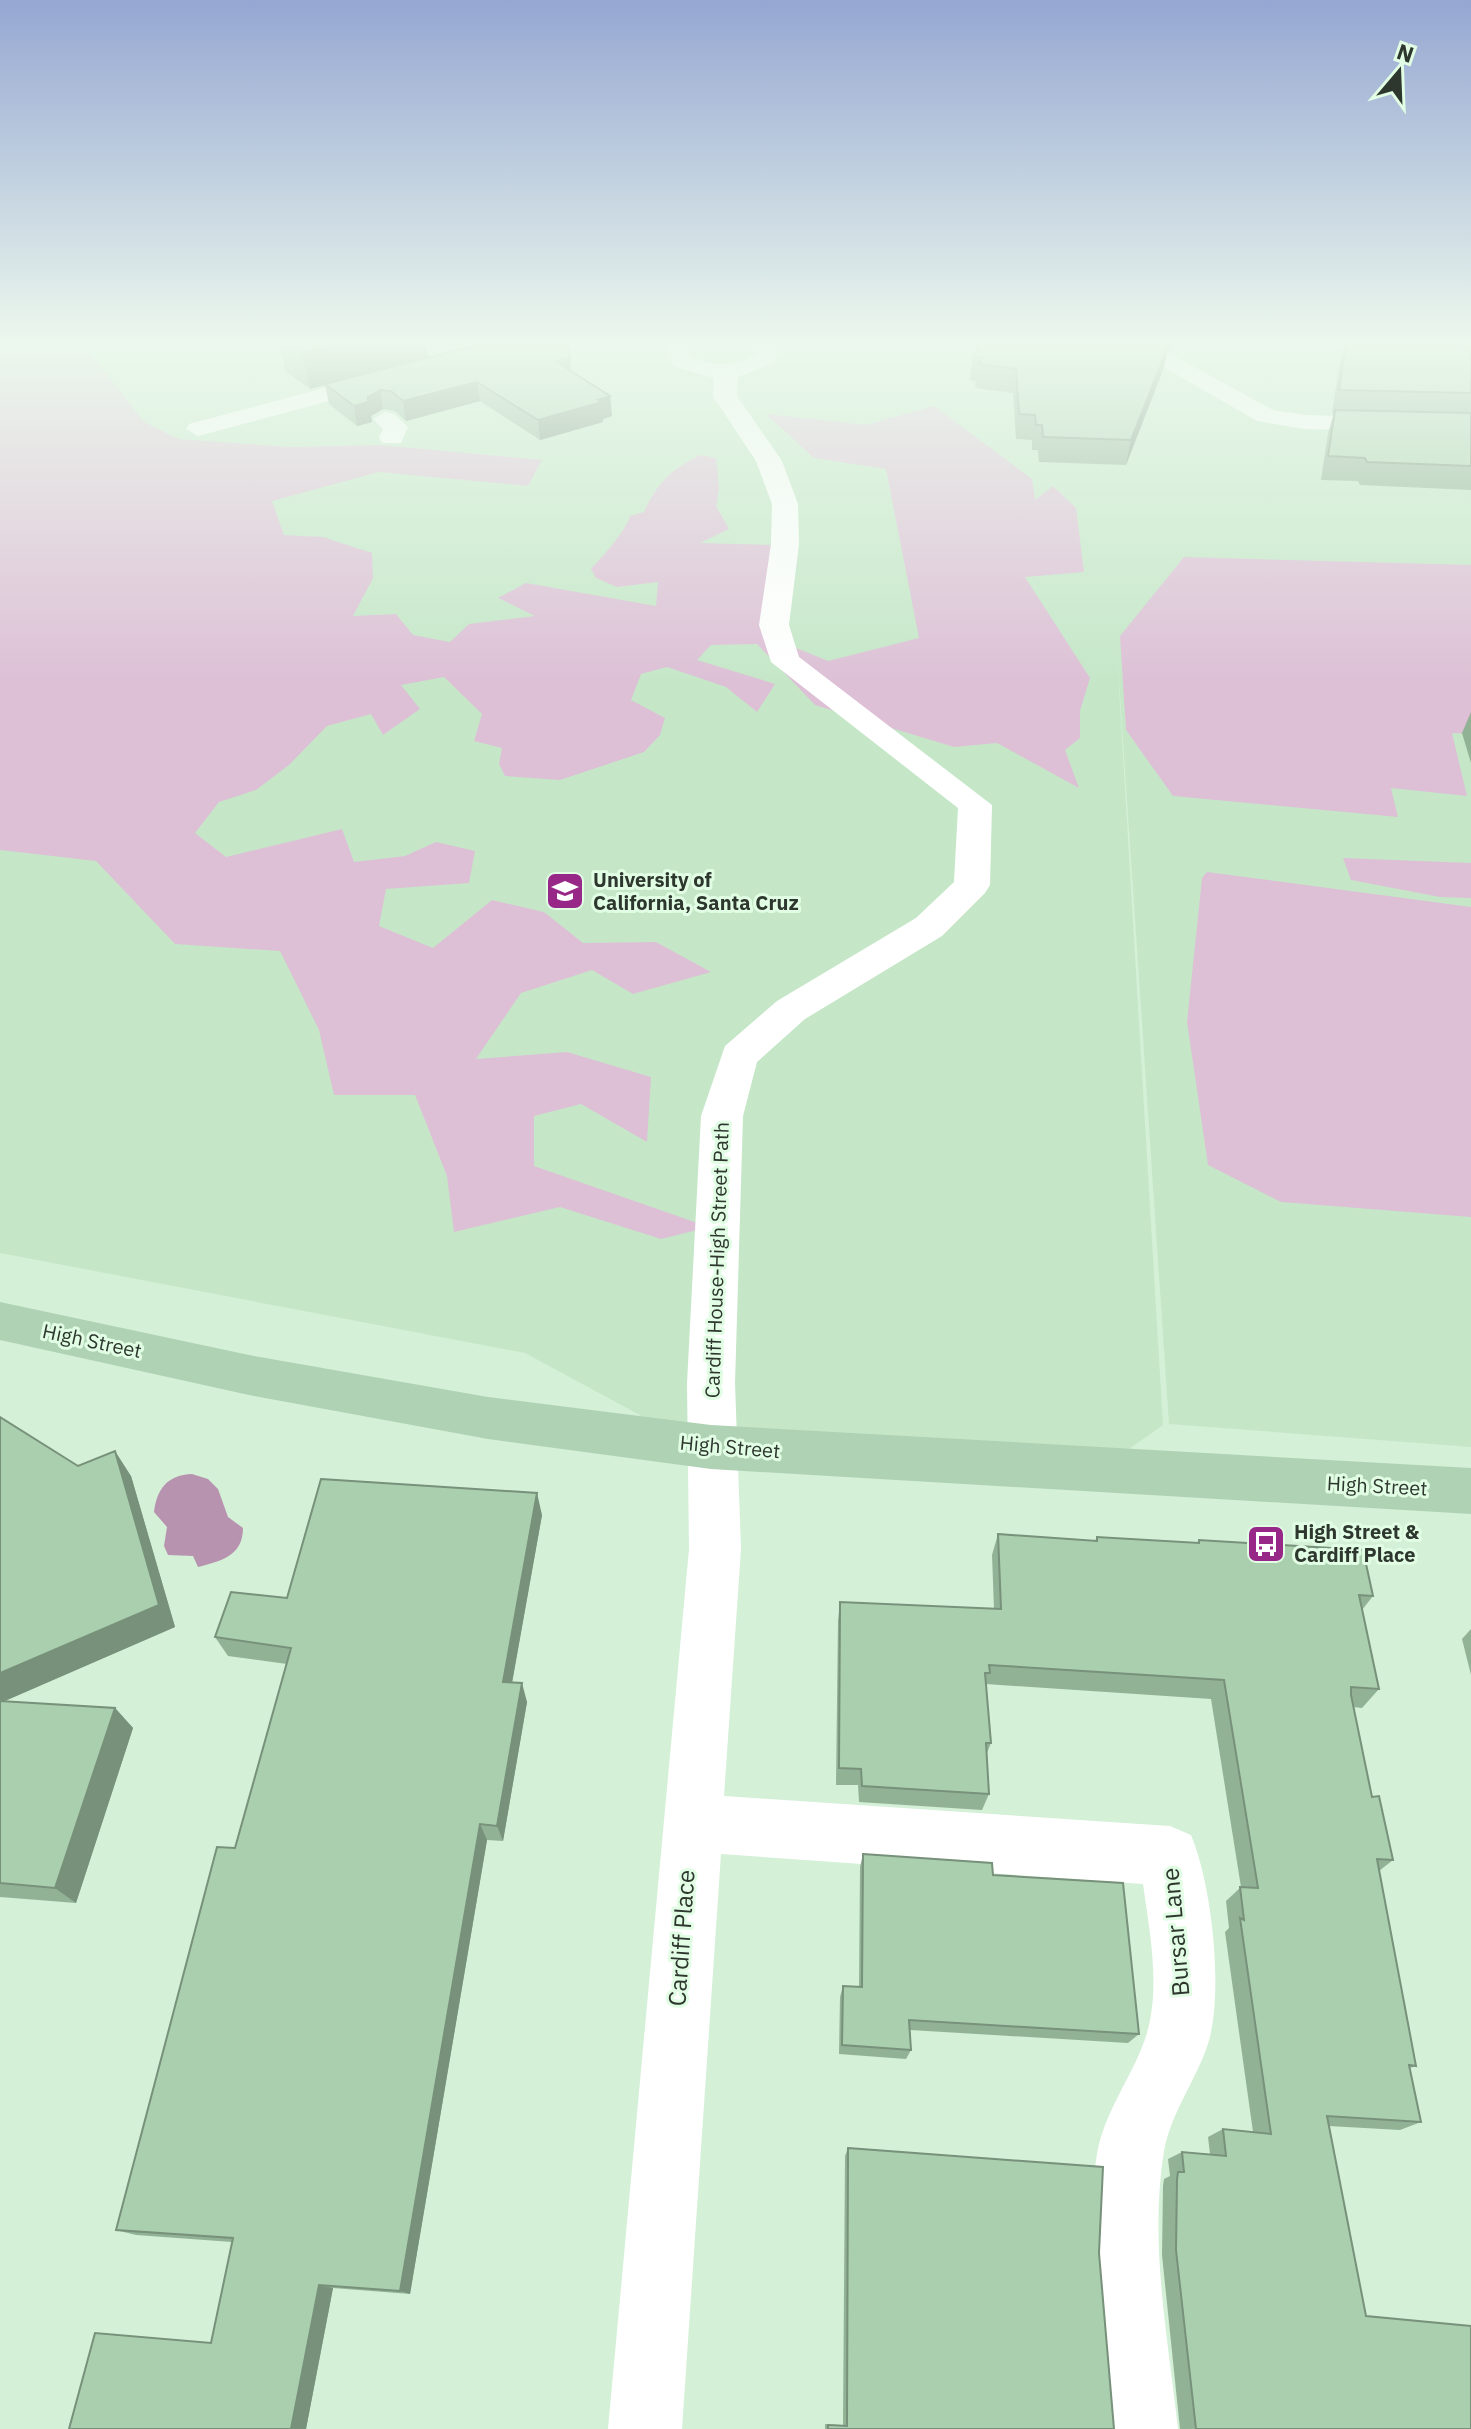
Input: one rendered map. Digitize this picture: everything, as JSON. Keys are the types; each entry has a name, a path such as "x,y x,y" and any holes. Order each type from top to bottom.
{"main road":[{"name":"High Street","path":"0,1321 249,1375 488,1418 711,1447 1471,1491"}],"street":[{"name":"Cardiff House-High Street Path","path":"711,1447 722,1116 739,1056 791,1010 929,927 972,885 975,805 786,662 774,644 773,622 785,506 773,467 766,455"},
{"name":"Cardiff Place","path":"645,2429 715,1549 711,1447"},
{"name":"Bursar Lane","path":"691,1823 1170,1856 1184,1995 1176,2042 1131,2147 1126,2199 1125,2244 1141,2429"}],"shaded area":[{"name":"University of California, Santa Cruz","path":"0,455 1471,455 1471,1447 1169,1424 1116,637 1163,1425 1074,1488 710,1453 525,1353 0,1253"},
{"path":"0,455 492,455 542,460 528,486 379,472 272,501 284,535 323,537 372,553 373,578 353,616 396,614 413,635 450,642 469,624 535,616 498,598 526,583 656,606 658,582 617,587 596,578 591,569 619,536 630,516 644,512 666,478 699,455 716,458 719,488 716,506 729,529 700,543 775,545 762,634 828,661 919,638 886,469 811,455 1000,455 1032,479 1035,500 1053,486 1076,508 1084,572 1025,577 1090,678 1080,711 1080,738 1065,750 1079,788 997,743 954,747 815,705 757,644 711,645 697,660 775,684 757,712 726,687 667,667 641,674 631,700 665,718 660,735 644,752 560,780 505,776 499,764 502,748 474,741 482,714 444,677 401,685 420,709 383,735 371,714 327,726 289,765 256,790 219,802 195,833 226,857 342,829 354,862 405,856 436,842 475,851 469,883 386,889 379,926 433,948 492,900 544,912 583,943 656,942 711,972 633,994 592,970 521,993 476,1059 567,1052 651,1077 647,1142 581,1104 534,1116 534,1166 709,1227 661,1239 560,1207 454,1232 447,1176 415,1095 334,1095 319,1030 280,951 175,944 96,861 0,850"},
{"path":"1184,557 1471,565 1471,734 1452,733 1467,796 1391,788 1398,817 1173,796 1126,730 1120,636"},
{"path":"1343,858 1471,863 1471,898 1440,897 1351,880"},
{"path":"1207,872 1471,907 1471,1217 1281,1202 1208,1165 1187,1022 1202,878"},
{"path":"192,1474 208,1479 218,1489 228,1517 243,1528 235,1551 198,1567 193,1556 168,1555 164,1546 167,1527 154,1512 165,1484 176,1477"}],"building":[{"path":"1471,455 1471,466 1367,462 1365,458 1328,456"},
{"path":"0,1417 78,1466 115,1451 159,1605 0,1673"},
{"path":"321,1479 537,1493 503,1682 522,1683 497,1826 480,1824 400,2291 319,2285 291,2429 69,2429 95,2333 211,2343 233,2238 116,2230 217,1847 235,1848 291,1648 215,1637 231,1592 287,1598"},
{"path":"998,1534 1097,1541 1097,1537 1199,1543 1199,1540 1363,1550 1373,1596 1359,1595 1379,1689 1351,1687 1351,1695 1372,1797 1379,1796 1393,1860 1377,1859 1416,2066 1409,2065 1421,2122 1327,2116 1366,2316 1471,2326 1471,2429 1196,2429 1176,2250 1177,2179 1178,2172 1184,2172 1182,2152 1226,2156 1223,2129 1271,2134 1240,1918 1244,1920 1240,1887 1258,1888 1224,1680 989,1665 990,1673 985,1673 991,1743 986,1743 989,1794 862,1786 861,1769 839,1768 840,1602 1001,1609"},
{"path":"0,1701 115,1708 55,1888 0,1883"},
{"path":"863,1854 992,1863 993,1875 1123,1883 1139,2034 909,2020 911,2050 842,2045 843,1986 862,1987"},
{"path":"848,2148 1103,2167 1099,2253 1114,2429 828,2429 828,2425 847,2426"}],"place":[{"name":"University of California, Santa Cruz","path":"565,891"},
{"name":"High Street & Cardiff Place","path":"1266,1544"}]}
